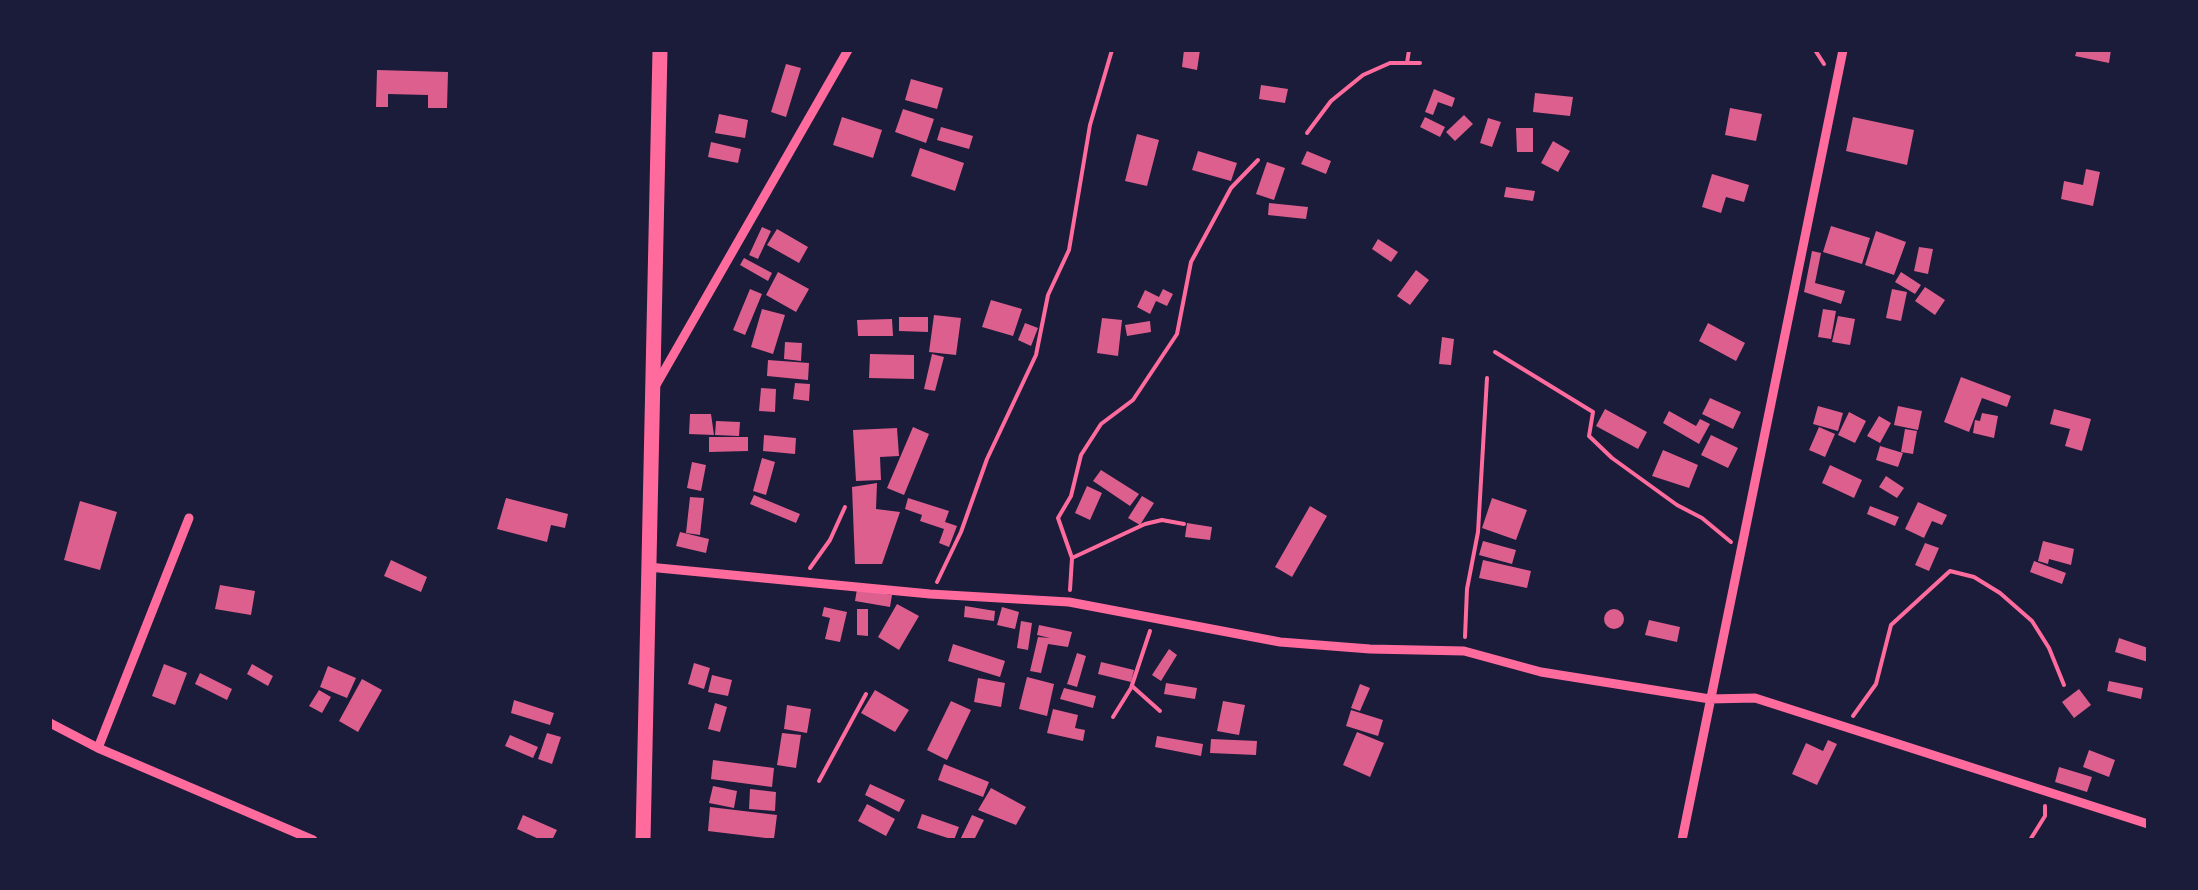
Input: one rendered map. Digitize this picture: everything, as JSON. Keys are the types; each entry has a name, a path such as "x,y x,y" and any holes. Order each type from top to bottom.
{"highway":[{"path":"643,840 660,50"}],"street":[{"path":"652,392 848,50"},
{"path":"1682,840 1842,50"},
{"path":"98,748 189,518"},
{"path":"648,567 930,594 1068,602 1280,642 1370,650 1464,651 1541,672 1710,699 1755,698 2148,824"},
{"path":"50,723 98,748 313,840"}],"path":[{"path":"930,594 962,532 987,460 1036,356 1048,295 1069,250 1090,125 1112,50"},
{"path":"1407,63 1409,50"},
{"path":"1307,133 1331,101 1363,75 1390,64 1420,63"},
{"path":"1068,602 1072,558 1058,518 1071,496 1081,455 1101,424 1134,400 1178,334 1191,262 1231,188 1258,160"},
{"path":"1495,352 1592,412 1590,436 1612,458 1677,505 1702,518 1739,548"},
{"path":"1464,651 1467,589 1478,532 1487,378"},
{"path":"802,580 830,540 845,507"},
{"path":"1072,558 1145,524 1162,520 1184,524"},
{"path":"1845,727 1876,684 1892,625 1950,571 1974,577 2024,613 2050,648 2064,685"},
{"path":"1113,717 1132,686 1156,618"},
{"path":"1132,686 1160,711"},
{"path":"819,781 866,694"},
{"path":"2030,840 2045,816 2045,791"}],"building":[{"path":"1184,50 1200,50 1197,70 1182,67"},
{"path":"2077,50 2111,50 2109,63 2075,56"},
{"path":"786,64 801,68 786,117 771,112"},
{"path":"377,70 448,72 447,108 428,108 428,95 388,94 388,107 376,107"},
{"path":"911,79 943,88 937,109 905,100"},
{"path":"1261,85 1288,89 1285,103 1259,99"},
{"path":"1434,89 1455,98 1452,107 1438,102 1433,115 1425,112"},
{"path":"1535,93 1573,97 1570,116 1533,112"},
{"path":"1730,108 1762,114 1756,141 1725,135"},
{"path":"903,109 934,119 926,143 895,132"},
{"path":"719,114 748,120 745,138 715,133"},
{"path":"1464,115 1473,124 1455,141 1446,132"},
{"path":"842,117 882,130 873,158 833,145"},
{"path":"1425,117 1445,127 1440,137 1420,127"},
{"path":"1853,117 1914,130 1907,165 1846,151"},
{"path":"1488,118 1501,122 1492,147 1480,143"},
{"path":"941,127 973,136 969,149 937,140"},
{"path":"1516,128 1533,128 1533,152 1517,152"},
{"path":"1137,134 1159,140 1147,186 1125,181"},
{"path":"1553,141 1570,151 1558,172 1541,163"},
{"path":"711,142 741,149 738,163 708,157"},
{"path":"920,148 964,163 955,191 911,176"},
{"path":"1198,151 1237,163 1231,181 1192,170"},
{"path":"1307,151 1331,161 1326,174 1301,164"},
{"path":"1267,162 1285,168 1274,200 1256,194"},
{"path":"2086,169 2100,172 2093,206 2061,199 2064,181 2083,185"},
{"path":"1712,174 1749,185 1744,202 1726,197 1721,213 1702,207"},
{"path":"1506,187 1535,191 1533,201 1504,197"},
{"path":"1269,203 1308,207 1306,219 1268,215"},
{"path":"1831,226 1870,238 1862,264 1823,252"},
{"path":"762,227 771,231 758,259 749,255"},
{"path":"777,229 808,247 799,263 767,245"},
{"path":"1876,231 1906,242 1894,275 1865,265"},
{"path":"1378,239 1398,252 1391,262 1372,249"},
{"path":"1919,247 1933,249 1928,274 1914,271"},
{"path":"1812,251 1821,253 1815,283 1845,291 1841,304 1804,292"},
{"path":"744,258 772,273 768,281 740,265"},
{"path":"1416,270 1429,280 1410,305 1397,296"},
{"path":"778,272 809,289 796,312 766,295"},
{"path":"1901,272 1921,285 1915,294 1895,282"},
{"path":"1925,287 1945,300 1935,315 1915,301"},
{"path":"750,289 762,294 745,335 733,330"},
{"path":"1163,289 1173,294 1167,306 1156,301 1150,314 1137,307 1145,290 1159,297"},
{"path":"1892,289 1907,292 1901,321 1886,318"},
{"path":"991,300 1022,309 1013,336 982,327"},
{"path":"762,309 785,315 773,354 751,347"},
{"path":"1823,309 1836,311 1831,339 1818,337"},
{"path":"934,315 961,318 956,355 929,352"},
{"path":"1838,316 1855,319 1850,345 1832,342"},
{"path":"899,317 928,317 928,332 899,331"},
{"path":"1102,318 1122,320 1118,356 1097,353"},
{"path":"892,319 893,336 858,336 857,320"},
{"path":"1150,321 1151,332 1127,336 1125,325"},
{"path":"1025,323 1038,328 1031,346 1018,340"},
{"path":"1708,323 1745,343 1736,361 1699,341"},
{"path":"1442,337 1454,339 1451,365 1439,364"},
{"path":"785,342 802,343 801,361 784,359"},
{"path":"870,354 914,355 914,379 869,378"},
{"path":"932,354 944,357 935,391 924,389"},
{"path":"768,360 809,363 808,380 767,376"},
{"path":"1961,377 2011,396 2007,407 1982,398 1969,432 1944,422"},
{"path":"795,383 810,384 809,401 793,399"},
{"path":"761,388 776,389 775,412 759,411"},
{"path":"1710,398 1741,412 1733,429 1702,414"},
{"path":"1818,406 1843,413 1838,431 1813,424"},
{"path":"1898,406 1922,411 1918,430 1894,425"},
{"path":"1605,409 1647,432 1638,449 1596,426"},
{"path":"2054,409 2091,419 2082,451 2065,446 2070,429 2050,424"},
{"path":"1669,411 1696,426 1700,419 1710,424 1699,444 1663,423"},
{"path":"1849,412 1866,421 1855,443 1838,435"},
{"path":"1982,413 1998,416 1994,438 1973,433 1975,420 1980,421"},
{"path":"690,414 711,414 714,435 689,434"},
{"path":"1879,416 1891,423 1880,443 1867,436"},
{"path":"716,421 740,422 739,436 715,435"},
{"path":"913,427 929,434 904,495 887,488"},
{"path":"1819,427 1835,434 1825,457 1809,450"},
{"path":"897,428 899,456 880,457 881,480 856,481 853,430"},
{"path":"1905,429 1917,431 1913,454 1901,452"},
{"path":"764,435 796,438 795,454 763,451"},
{"path":"1711,435 1738,448 1728,468 1701,455"},
{"path":"709,437 748,437 748,451 709,452"},
{"path":"1880,446 1903,453 1898,467 1876,460"},
{"path":"1663,450 1698,465 1689,488 1652,476"},
{"path":"762,458 775,462 766,495 753,491"},
{"path":"692,462 706,465 701,491 687,488"},
{"path":"1830,465 1862,480 1854,498 1822,483"},
{"path":"1101,470 1139,494 1130,506 1093,481"},
{"path":"1886,476 1904,488 1897,498 1879,487"},
{"path":"877,483 876,509 900,512 882,564 855,564 852,487"},
{"path":"1087,486 1102,493 1090,520 1075,513"},
{"path":"754,495 800,514 796,523 750,504"},
{"path":"1142,496 1154,503 1140,525 1128,518"},
{"path":"690,497 704,498 700,535 686,533"},
{"path":"506,498 568,514 565,528 551,525 547,542 497,529"},
{"path":"908,498 949,511 945,522 957,526 949,547 939,543 944,529 920,521 922,515 905,509"},
{"path":"1492,498 1527,510 1516,540 1482,528"},
{"path":"80,501 117,512 100,570 64,560"},
{"path":"1918,502 1947,515 1942,525 1932,521 1924,538 1905,529"},
{"path":"1310,506 1327,516 1292,577 1275,567"},
{"path":"1870,506 1899,517 1895,526 1867,514"},
{"path":"1187,523 1212,527 1210,540 1185,537"},
{"path":"680,532 709,539 706,553 676,546"},
{"path":"1483,541 1516,550 1512,564 1479,555"},
{"path":"2043,541 2074,549 2071,565 2049,559 2048,564 2038,561"},
{"path":"1925,543 1939,548 1929,571 1915,565"},
{"path":"391,560 427,577 421,592 384,576"},
{"path":"1483,560 1531,571 1527,588 1479,578"},
{"path":"2034,561 2066,573 2062,584 2030,572"},
{"path":"220,585 255,591 251,615 215,609"},
{"path":"857,589 892,595 890,607 855,601"},
{"path":"897,604 919,616 899,650 878,637"},
{"path":"965,606 995,611 994,621 964,617"},
{"path":"824,607 847,612 840,642 825,639 830,618 822,616"},
{"path":"1002,607 1019,612 1015,629 997,625"},
{"path":"857,609 868,609 868,636 857,635"},
{"path":"1614,609 1624,619 1614,629 1604,619"},
{"path":"1649,620 1680,627 1677,642 1645,635"},
{"path":"1021,621 1032,623 1028,650 1017,648"},
{"path":"1039,625 1072,632 1068,647 1048,644 1041,673 1030,671 1038,637 1050,638 1037,635"},
{"path":"2119,638 2148,648 2148,662 2115,652"},
{"path":"953,644 1005,661 1000,677 948,661"},
{"path":"1169,649 1177,655 1161,681 1152,675"},
{"path":"1077,653 1086,656 1077,687 1067,684"},
{"path":"1101,662 1134,670 1131,682 1098,674"},
{"path":"694,663 710,668 704,689 688,684"},
{"path":"164,664 187,673 175,705 152,696"},
{"path":"252,664 273,676 268,686 247,674"},
{"path":"328,666 356,678 347,698 320,687"},
{"path":"200,673 232,689 227,700 195,684"},
{"path":"712,675 732,680 728,696 708,692"},
{"path":"1027,677 1054,684 1047,716 1019,709"},
{"path":"978,678 1005,683 1001,707 974,702"},
{"path":"362,679 382,690 358,732 339,721"},
{"path":"2109,681 2143,688 2141,699 2107,691"},
{"path":"1166,683 1197,688 1195,699 1164,694"},
{"path":"1360,684 1370,688 1360,711 1351,708"},
{"path":"1064,688 1096,696 1093,708 1060,699"},
{"path":"2079,689 2091,705 2074,718 2062,702"},
{"path":"319,690 331,697 322,713 309,706"},
{"path":"875,690 909,710 895,732 861,713"},
{"path":"514,700 554,713 550,725 511,713"},
{"path":"951,701 971,710 947,760 927,750"},
{"path":"1223,701 1245,705 1239,735 1217,731"},
{"path":"715,703 727,707 720,732 708,729"},
{"path":"787,705 811,709 807,733 784,729"},
{"path":"1053,709 1078,715 1075,728 1085,730 1083,741 1047,733"},
{"path":"1351,710 1383,720 1378,736 1346,726"},
{"path":"1357,732 1384,743 1370,777 1343,765"},
{"path":"547,733 561,737 552,764 538,759"},
{"path":"782,733 801,735 796,768 777,765"},
{"path":"510,735 538,747 533,758 505,746"},
{"path":"1157,736 1203,744 1201,756 1155,747"},
{"path":"1211,739 1257,741 1256,755 1210,753"},
{"path":"1828,740 1837,744 1817,785 1792,774 1806,743 1823,751"},
{"path":"2089,750 2115,760 2109,777 2083,767"},
{"path":"713,760 774,768 772,787 711,779"},
{"path":"944,764 989,782 983,797 938,780"},
{"path":"2059,767 2092,777 2087,792 2055,782"},
{"path":"870,784 905,800 899,812 865,795"},
{"path":"713,786 737,791 734,808 709,803"},
{"path":"991,788 1026,807 1016,825 978,810"},
{"path":"750,789 776,792 775,811 749,809"},
{"path":"867,804 895,819 886,836 858,821"},
{"path":"710,807 777,815 774,839 708,831"},
{"path":"922,814 959,827 954,840 917,828"},
{"path":"523,815 557,830 552,840 541,840 517,829"},
{"path":"972,815 984,820 974,840 960,840"}]}
